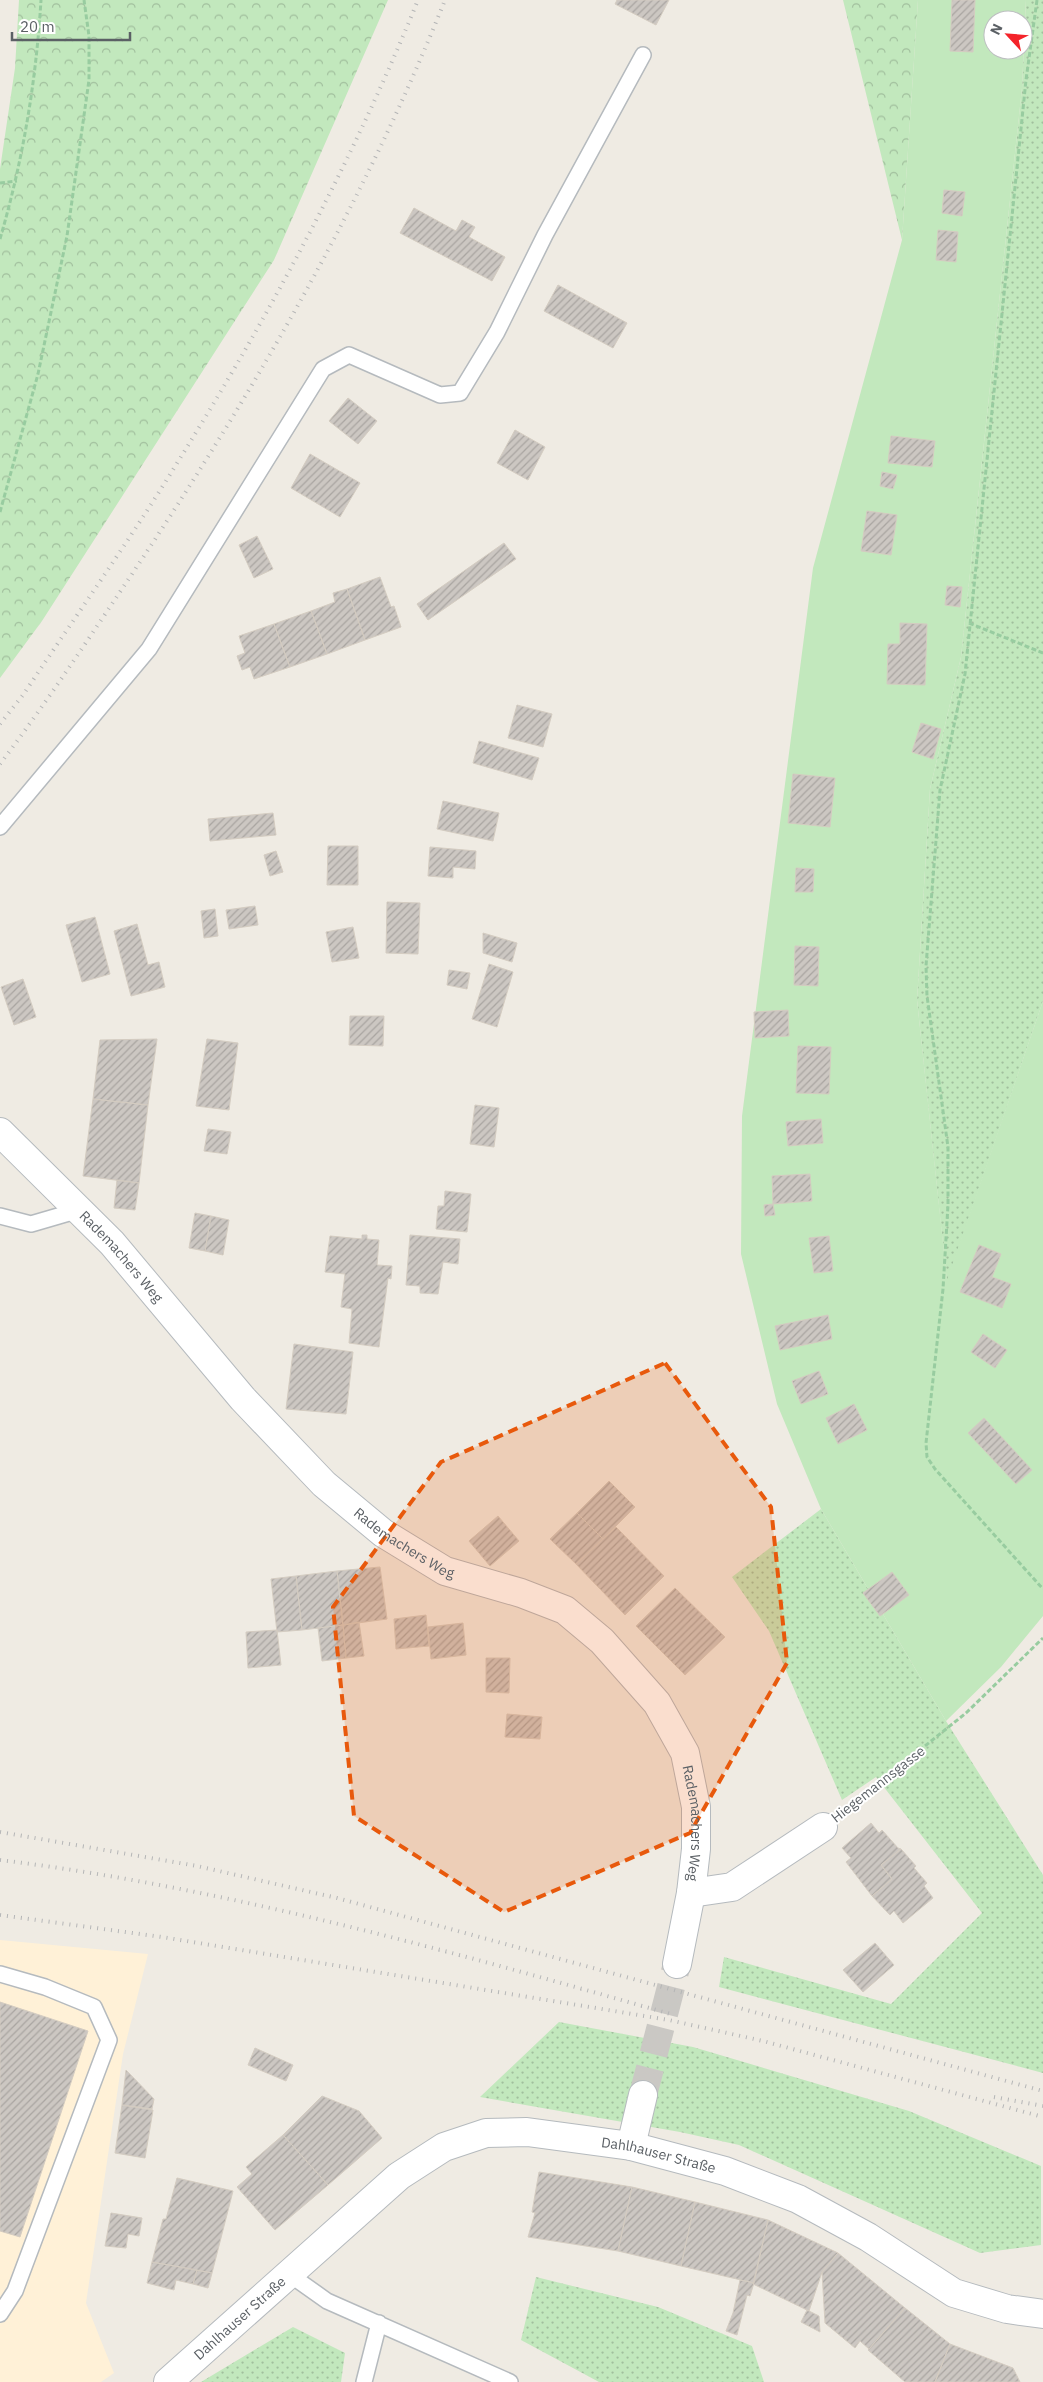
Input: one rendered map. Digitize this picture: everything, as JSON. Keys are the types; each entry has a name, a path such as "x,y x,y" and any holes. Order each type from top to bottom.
{"street":[{"name":"Rademachers Weg","path":"0,1132 56,1184 112,1243 243,1399 324,1484 383,1533 445,1571 521,1593 565,1610 602,1641 657,1702 685,1753 696,1807 696,1849 692,1894 677,1964"},
{"name":"Hiegemannsgasse","path":"692,1894 732,1887 823,1827"},
{"path":"630,2146 643,2095"},
{"name":"Dahlhauser Straße","path":"168,2382 400,2176 444,2147 486,2133 527,2132 630,2146 725,2170 798,2198 868,2237 954,2293 1007,2309 1043,2314"}],"lane":[{"path":"0,827 149,649 323,369 349,354 440,395 460,393 497,332 545,235 643,54"},
{"path":"0,1216 31,1224 79,1210"},
{"path":"0,1974 45,1987 94,2007 109,2040 15,2291 0,2314"},
{"name":"Dahlhauser Straße","path":"289,2274 327,2301 510,2382"},
{"path":"364,2382 379,2323"}],"path":[{"path":"0,240 17,181 32,101 40,0"},
{"path":"0,512 38,374 67,236 89,80 89,36 84,0"},
{"path":"1038,0 1026,80 960,705 940,790 926,966 927,996 948,1147 943,1289 926,1443 927,1457 935,1469 1043,1589"},
{"path":"0,183 17,181"},
{"path":"969,623 1043,653"},
{"name":"Hiegemannsgasse","path":"823,1827 966,1713 1043,1638"}],"highlighted area":[{"path":"665,1363 771,1507 787,1663 690,1833 504,1912 354,1816 333,1607 441,1462"}],"shaded area":[{"path":"0,1940 148,1954 123,2054 86,2303 114,2373 101,2382 0,2382"}],"green space":[{"path":"19,0 388,0 274,260 42,621 0,678 0,169 15,68"},
{"path":"843,0 918,0 902,240"},
{"path":"918,0 1026,0 1026,10 983,10 983,60 1023,60 1022,88 961,657 930,789 917,1000 947,1280 1043,1001 1043,1616 1001,1667 946,1721 821,1509 777,1404 741,1254 742,1116 813,568 902,240"},
{"path":"1026,0 1043,0 1043,1001 947,1282 917,1000 930,789 961,657 1022,88 1023,60 1033,60 1033,10 1026,10"},
{"path":"821,1509 946,1721 1043,1875 1043,2073 719,1987 724,1957 891,2004 982,1913 876,1777 842,1800 769,1631 732,1577"},
{"path":"559,2022 693,2047 909,2111 1041,2166 1041,2245 980,2253 739,2145 680,2132 480,2097"},
{"path":"536,2277 658,2307 752,2346 764,2382 599,2382 521,2340"},
{"path":"293,2327 345,2353 341,2382 201,2382"}],"building":[{"path":"617,0 669,0 656,25 615,4"},
{"path":"952,0 975,0 973,52 950,51"},
{"path":"944,190 965,192 962,216 942,213"},
{"path":"414,208 456,231 462,220 475,227 469,237 505,257 492,281 400,233"},
{"path":"938,230 958,232 956,262 936,260"},
{"path":"558,285 627,323 613,348 544,311"},
{"path":"348,398 377,421 358,444 329,421"},
{"path":"515,430 545,447 528,480 497,463"},
{"path":"891,436 935,441 932,467 888,463"},
{"path":"310,454 360,483 340,517 291,488"},
{"path":"882,472 897,475 893,489 880,486"},
{"path":"867,511 897,515 891,555 861,551"},
{"path":"257,536 273,569 254,578 239,545"},
{"path":"504,543 516,559 428,620 417,604"},
{"path":"380,577 391,607 394,606 401,627 365,640 347,589"},
{"path":"947,586 962,587 960,607 945,605"},
{"path":"347,589 365,640 327,654 311,611 335,602 333,593"},
{"path":"311,611 327,654 290,667 274,624"},
{"path":"900,623 927,624 925,685 887,684 888,644 900,644"},
{"path":"274,624 290,667 254,679 250,667 242,670 237,656 245,653 239,636"},
{"path":"517,705 552,714 543,747 508,738"},
{"path":"921,723 941,729 933,759 912,752"},
{"path":"479,741 539,758 532,780 473,763"},
{"path":"793,774 835,778 830,827 788,823"},
{"path":"443,801 499,813 493,841 437,829"},
{"path":"273,813 276,835 210,841 208,819"},
{"path":"328,846 358,846 358,885 327,885"},
{"path":"430,847 476,851 475,869 453,867 453,878 428,876"},
{"path":"276,851 283,872 270,876 264,855"},
{"path":"796,868 814,869 813,892 795,892"},
{"path":"387,902 420,903 418,954 386,953"},
{"path":"255,906 258,925 229,929 226,910"},
{"path":"215,909 218,936 204,938 201,911"},
{"path":"95,917 110,974 82,982 66,925"},
{"path":"137,924 148,965 159,962 165,987 131,996 114,931"},
{"path":"353,927 359,958 332,962 326,932"},
{"path":"483,933 517,943 512,962 483,953"},
{"path":"795,946 819,947 818,986 794,985"},
{"path":"489,964 513,972 497,1027 472,1019"},
{"path":"449,970 470,973 467,989 447,985"},
{"path":"23,979 36,1017 14,1025 1,987"},
{"path":"788,1010 789,1036 755,1038 754,1012"},
{"path":"350,1016 384,1016 383,1046 349,1045"},
{"path":"157,1039 148,1105 93,1099 100,1040"},
{"path":"207,1039 238,1043 229,1110 196,1106"},
{"path":"798,1046 831,1047 829,1094 796,1093"},
{"path":"93,1099 148,1105 139,1183 83,1176"},
{"path":"475,1105 499,1108 494,1147 470,1144"},
{"path":"821,1119 823,1143 788,1146 786,1122"},
{"path":"208,1129 231,1132 227,1154 204,1151"},
{"path":"810,1174 812,1201 773,1204 772,1176"},
{"path":"117,1180 139,1183 135,1210 114,1208"},
{"path":"445,1191 471,1194 467,1232 436,1229 438,1206 444,1206"},
{"path":"773,1204 775,1215 765,1216 764,1205"},
{"path":"195,1213 211,1216 205,1251 189,1248"},
{"path":"211,1216 229,1220 223,1255 205,1251"},
{"path":"362,1235 367,1235 367,1239 379,1240 377,1265 392,1266 391,1279 388,1278 379,1347 349,1343 352,1309 341,1307 345,1274 325,1272 330,1236 362,1239"},
{"path":"410,1235 460,1239 458,1264 443,1262 438,1294 420,1293 420,1286 406,1285"},
{"path":"829,1236 833,1271 814,1273 809,1238"},
{"path":"979,1245 1001,1254 992,1277 1011,1284 1002,1308 960,1292"},
{"path":"828,1315 832,1339 780,1350 775,1326"},
{"path":"983,1334 1007,1350 995,1368 971,1352"},
{"path":"294,1344 353,1352 346,1414 286,1409"},
{"path":"819,1371 828,1394 801,1404 792,1381"},
{"path":"854,1404 867,1430 838,1444 826,1418"},
{"path":"984,1418 1032,1470 1016,1484 968,1433"},
{"path":"609,1481 635,1507 603,1539 577,1513"},
{"path":"577,1513 603,1539 576,1564 550,1539"},
{"path":"498,1516 519,1541 490,1566 469,1541"},
{"path":"616,1527 664,1576 625,1615 576,1564"},
{"path":"380,1567 387,1619 343,1625 337,1571"},
{"path":"337,1571 343,1625 302,1630 296,1576"},
{"path":"892,1572 909,1595 880,1616 863,1593"},
{"path":"296,1576 302,1630 277,1632 271,1579"},
{"path":"675,1588 725,1637 685,1675 636,1626"},
{"path":"426,1615 429,1646 396,1649 394,1619"},
{"path":"359,1622 364,1656 346,1658 343,1625"},
{"path":"463,1623 466,1655 431,1659 428,1627"},
{"path":"343,1625 346,1658 322,1661 318,1628"},
{"path":"277,1630 281,1665 248,1668 246,1632"},
{"path":"486,1658 510,1658 509,1693 486,1692"},
{"path":"507,1714 542,1717 540,1739 505,1737"},
{"path":"871,1823 879,1833 882,1830 901,1849 881,1865 892,1879 872,1896 846,1862 851,1858 842,1848"},
{"path":"901,1849 916,1866 914,1868 927,1883 924,1886 933,1898 903,1923 894,1911 890,1915 872,1896 892,1879 881,1865"},
{"path":"875,1943 894,1965 863,1992 843,1970"},
{"path":"0,2002 88,2031 20,2237 0,2231"},
{"path":"255,2048 293,2065 286,2081 248,2065"},
{"path":"126,2070 154,2099 152,2109 122,2105"},
{"path":"322,2096 359,2111 382,2138 328,2185 283,2135"},
{"path":"122,2105 153,2110 145,2158 115,2153"},
{"path":"283,2135 328,2185 275,2230 237,2187 252,2174 246,2167"},
{"path":"539,2172 632,2187 618,2251 528,2237 535,2213 532,2212"},
{"path":"177,2178 233,2191 212,2273 152,2262 163,2219 166,2219"},
{"path":"632,2187 695,2202 681,2266 618,2251"},
{"path":"695,2202 768,2220 754,2283 681,2266"},
{"path":"111,2213 142,2218 139,2236 128,2234 126,2248 105,2246"},
{"path":"768,2220 838,2253 822,2272 809,2311 753,2284"},
{"path":"838,2253 905,2308 869,2349 860,2341 855,2348 825,2323 822,2272"},
{"path":"152,2262 197,2270 193,2284 176,2280 174,2290 147,2283"},
{"path":"197,2270 212,2273 208,2288 193,2284"},
{"path":"740,2280 754,2283 750,2296 747,2295 737,2335 726,2331 733,2313"},
{"path":"905,2308 950,2344 935,2382 905,2382 868,2350"},
{"path":"807,2310 819,2316 820,2332 801,2322"},
{"path":"950,2344 1013,2368 1020,2382 935,2382"}],"tunnel":[{"path":"643,2095 677,1964"}],"railway":[{"path":"0,724 23,695 141,520 246,349 338,177 393,60 418,0"},
{"path":"0,764 51,694 177,506 263,366 304,295 379,150 445,0"},
{"path":"0,1832 197,1866 337,1898 1043,2091"},
{"path":"0,1860 86,1872 171,1887 340,1924 508,1968 674,2015"},
{"path":"0,1915 162,1937 669,2020 763,2041 1043,2117"},
{"path":"994,2097 1043,2106"}]}
